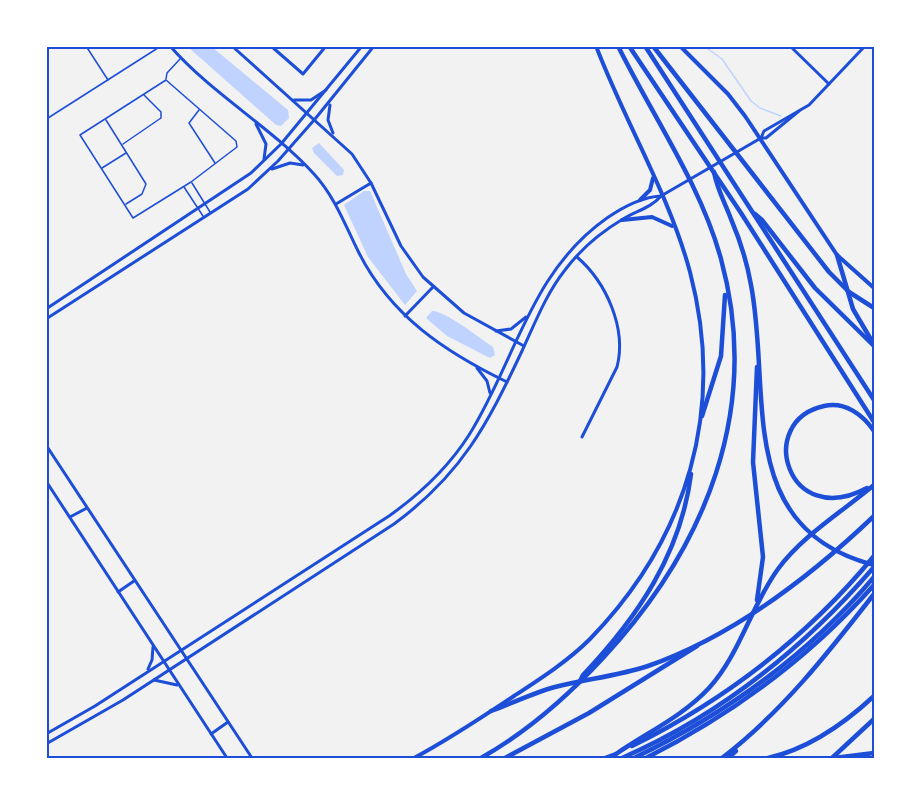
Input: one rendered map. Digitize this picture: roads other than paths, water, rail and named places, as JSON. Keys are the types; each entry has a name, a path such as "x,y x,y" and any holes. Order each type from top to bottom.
{"highway":[{"path":"601,658 640,616 676,562 704,508 720,464 731,417 735,371 733,323 722,261 702,205 618,46"},
{"path":"629,46 714,172 874,422"},
{"path":"645,46 874,400"},
{"path":"653,46 829,272 849,292 874,308"},
{"path":"622,759 699,717 762,674 825,620 874,566 831,548 797,520 775,484 768,462 755,306 745,261 717,187 714,172"},
{"path":"753,213 762,220 815,288 874,346"},
{"path":"837,255 849,299 874,346"},
{"path":"702,416 717,373 724,339 726,286"},
{"path":"756,605 763,557 753,469 758,352"},
{"path":"874,431 851,409 826,405 810,411 796,423 788,439 786,453 789,469 797,483 818,497 847,497 874,484"},
{"path":"481,759 537,720 580,684 628,624 659,575 676,536 691,474"},
{"path":"616,754 671,720 711,686 731,657 756,605 777,570 795,550 874,484"},
{"path":"491,711 556,687 650,665 716,633 778,596 831,556 874,516"},
{"path":"605,759 689,715 760,667 818,616 874,556"},
{"path":"634,759 701,722 764,680 828,626 874,577"},
{"path":"646,759 720,717 772,681 826,634 874,585"},
{"path":"728,759 802,684 874,594"},
{"path":"505,759 589,713 716,633"},
{"path":"768,759 795,750 825,734 874,696"},
{"path":"832,759 874,719"},
{"path":"722,759 736,750"},
{"path":"832,759 874,753"}],"main road":[{"path":"414,759 551,671 589,639 629,592 656,551 679,506 684,484 691,474 702,416 703,364 700,319 689,269 674,227 596,46"},
{"path":"680,46 728,94 761,138 837,255 874,288"},
{"path":"640,200 650,190 653,177"},
{"path":"622,220 652,217 674,227"}],"street":[{"path":"170,46 305,166 336,204 371,274 405,317 435,342 507,382"},
{"path":"232,46 336,137 352,154 371,183 401,246 433,287 456,307 494,331 524,346"},
{"path":"271,46 303,74 326,46"},
{"path":"46,309 199,209 262,163 308,113 363,46 370,51"},
{"path":"46,319 248,189 288,150 333,99 374,46"},
{"path":"790,46 829,84"},
{"path":"46,744 152,680 394,524 431,495 473,445 507,382 553,287 577,257 599,235 761,138 764,131 813,102 865,46"},
{"path":"292,99 311,100 334,82"},
{"path":"333,99 328,120 336,137"},
{"path":"253,120 266,144 262,163"},
{"path":"269,170 290,163 305,166"},
{"path":"336,204 371,183"},
{"path":"46,734 408,502 440,472 468,436 551,273 570,249 612,214 640,200 661,196"},
{"path":"570,249 588,267 608,296 614,313 619,355 617,367 582,437"},
{"path":"405,317 433,287"},
{"path":"494,331 511,329 528,316"},
{"path":"476,366 488,383 489,397"},
{"path":"46,445 252,759"},
{"path":"440,472 447,478"},
{"path":"46,482 227,759"},
{"path":"70,518 87,508"},
{"path":"297,575 302,583"},
{"path":"118,592 134,581"},
{"path":"146,672 152,660 153,645"},
{"path":"152,680 169,682 180,687"},
{"path":"211,734 228,722"}],"lane":[{"path":"86,46 108,80"},
{"path":"48,118 161,46"},
{"path":"166,80 236,141 237,147 234,152 184,187 133,218 80,135 166,80 167,73 182,57"},
{"path":"122,145 161,118 161,112 143,95"},
{"path":"200,110 189,123 216,165"},
{"path":"105,119 147,187 142,194 124,205"},
{"path":"101,169 126,152"},
{"path":"191,182 211,213"},
{"path":"184,187 204,217"}],"water":[{"path":"188,47 212,47 288,110 289,118 281,126 276,125"},
{"path":"319,143 344,170 343,175 337,176 314,153 312,148"},
{"path":"364,191 370,191 406,274 417,291 405,305 368,257 344,205"},
{"path":"432,311 445,315 472,332 493,347 495,355 490,358 447,336 426,318"}],"waterway":[{"path":"704,46 722,59 751,101 760,108 781,116"}]}
